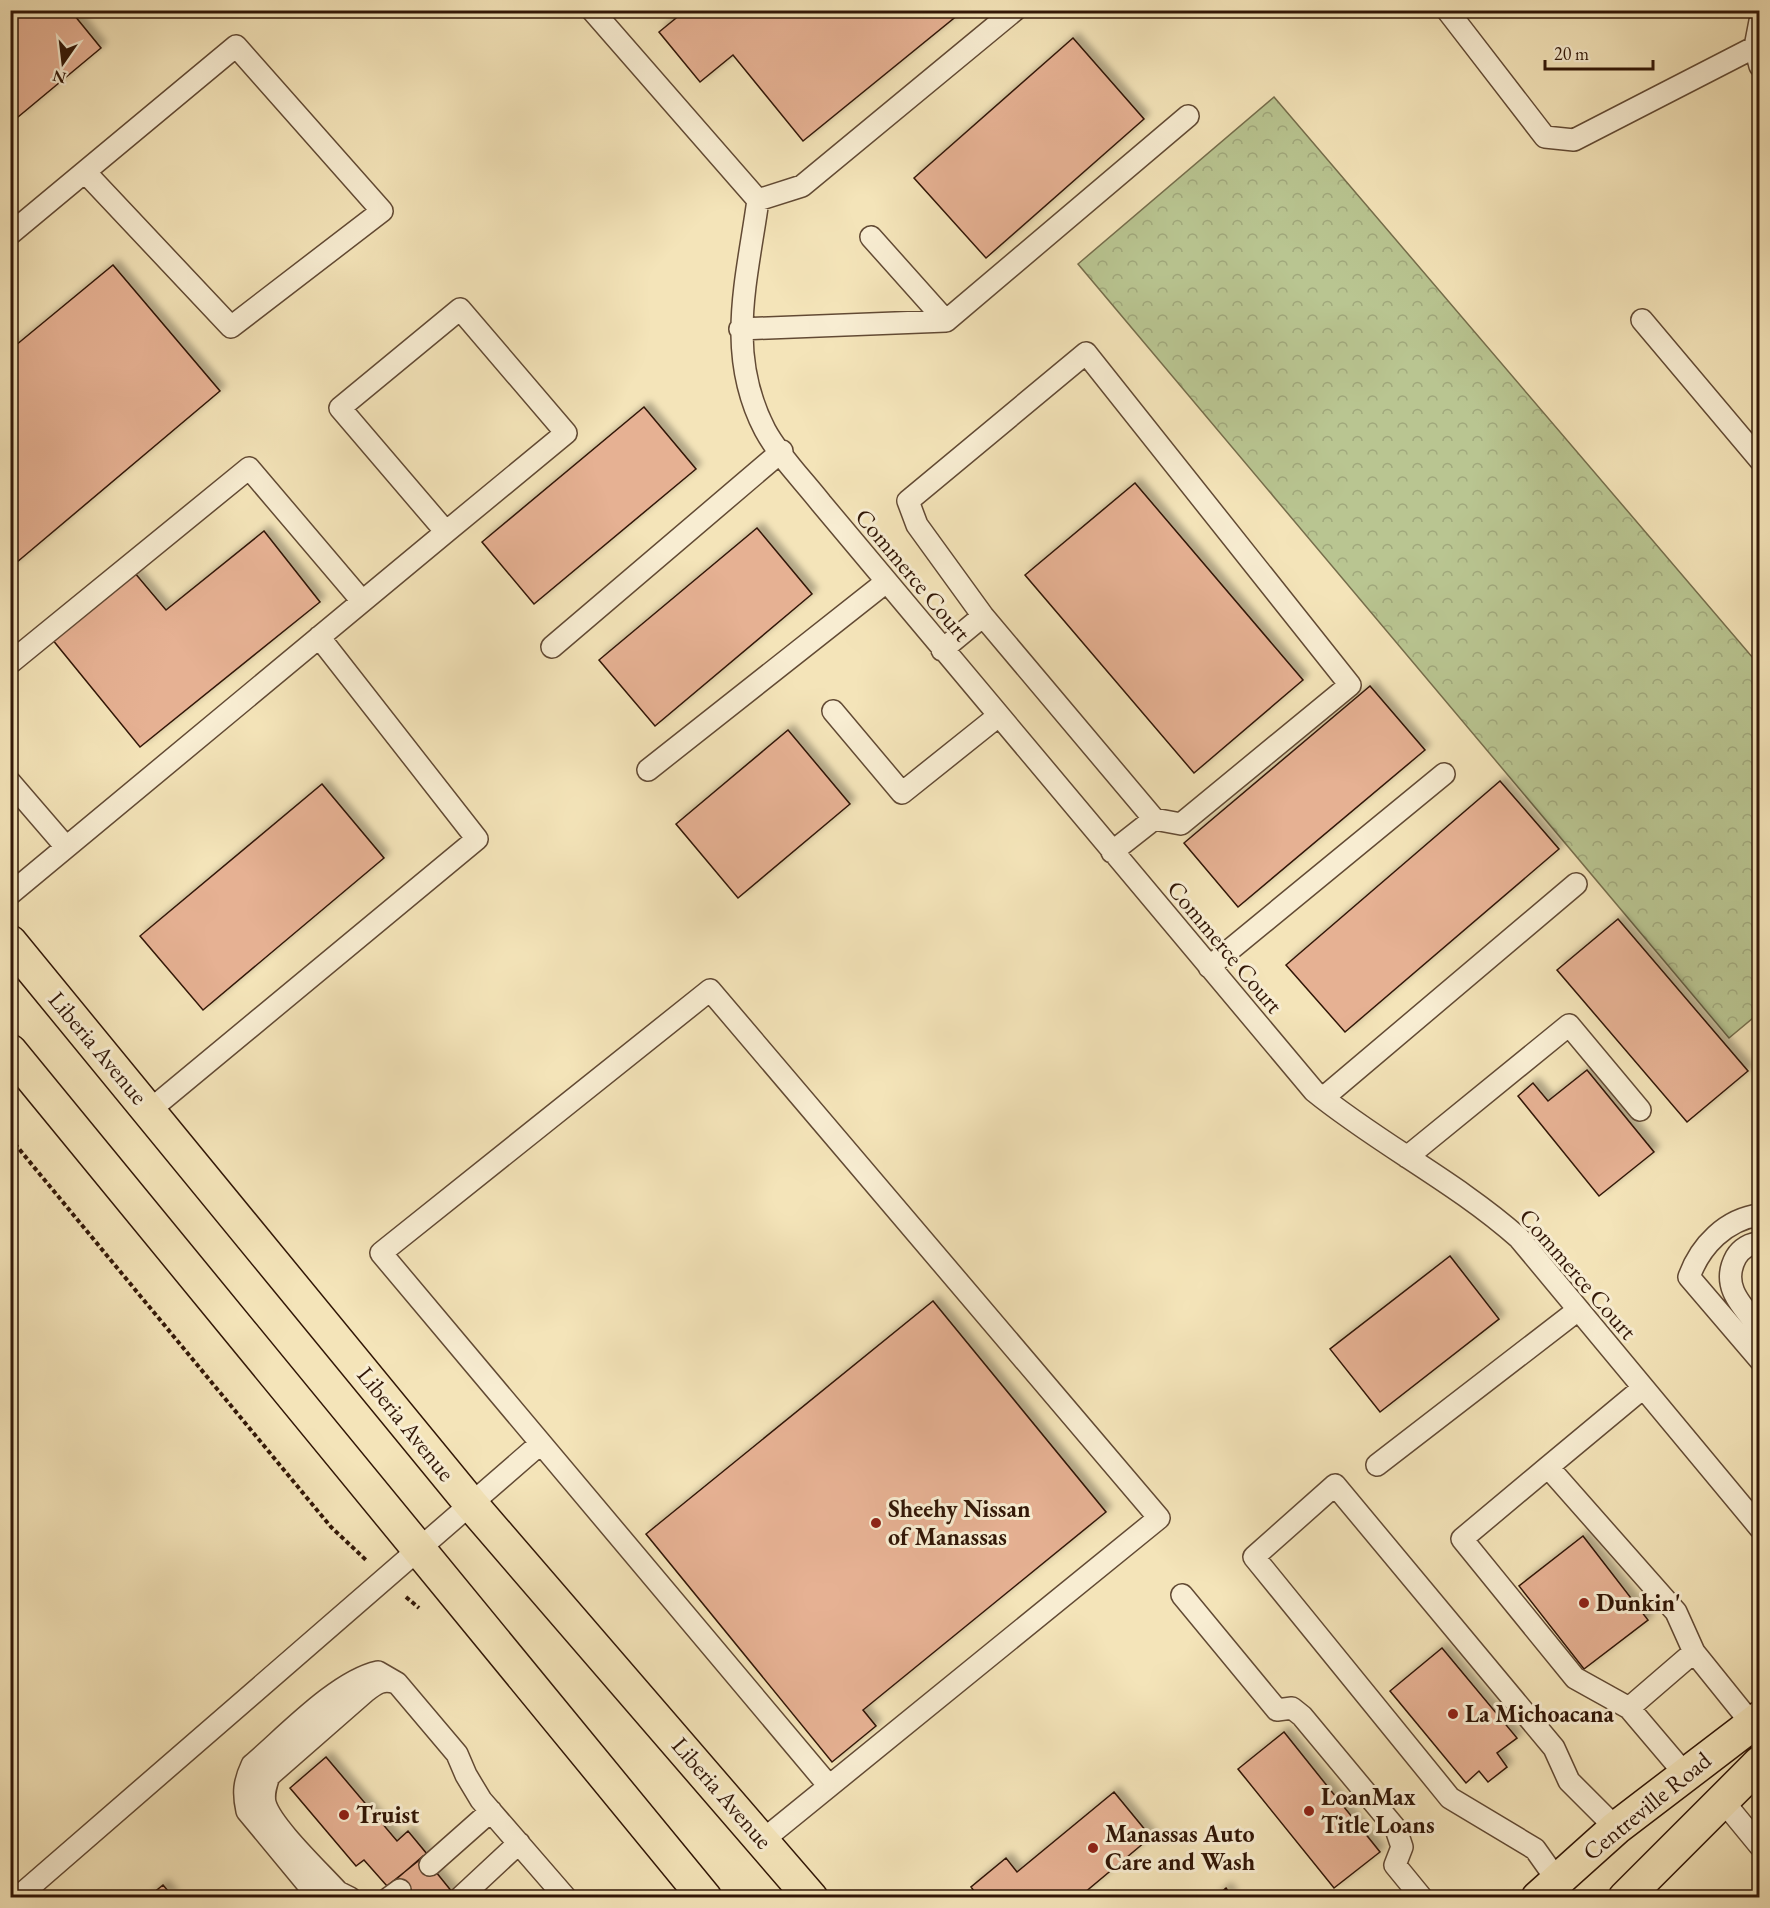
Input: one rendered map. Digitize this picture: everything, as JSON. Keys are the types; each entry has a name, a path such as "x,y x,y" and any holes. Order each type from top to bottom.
{"highway":[{"name":"Liberia Avenue","path":"10,942 471,1504 811,1898"},
{"path":"10,1051 421,1548 705,1898"},
{"name":"Centreville Road","path":"1548,1889 1616,1828 1756,1721"},
{"name":"Centreville Road","path":"1625,1898 1760,1762"}],"lane":[{"path":"592,10 758,200 802,186 1015,10"},
{"path":"1447,10 1545,137 1574,140 1757,57 1760,21"},
{"path":"10,234 236,46 382,211 231,327 85,172"},
{"path":"740,328 946,321 1188,116"},
{"name":"Commerce Court","path":"758,200 740,328 742,355 749,390 766,431 997,717 1323,1098 1487,1210 1519,1238 1760,1528"},
{"path":"871,237 946,321"},
{"path":"10,894 566,433 460,309 340,408 446,532"},
{"path":"1642,320 1760,460"},
{"path":"1086,353 1350,686 1181,824 1154,819 982,616 917,525 908,501 1086,353"},
{"path":"552,647 782,451"},
{"path":"10,663 249,468 362,602"},
{"path":"648,770 886,582"},
{"path":"942,650 982,616"},
{"path":"150,1110 477,839 319,637"},
{"path":"833,711 902,793 997,717"},
{"path":"1209,967 1444,774"},
{"path":"10,782 66,848"},
{"path":"1112,852 1154,819"},
{"path":"1323,1098 1576,884"},
{"path":"763,1840 1159,1518 710,990 381,1253 829,1786"},
{"path":"1407,1157 1569,1025 1640,1110"},
{"path":"1760,1215 1744,1217 1731,1223 1702,1252 1689,1277 1760,1360"},
{"path":"1760,1243 1753,1243 1738,1254 1731,1271 1730,1282 1733,1292 1760,1328"},
{"path":"1377,1465 1578,1310"},
{"path":"1643,1388 1462,1539 1575,1678 1629,1708 1685,1774"},
{"path":"17,1898 540,1444"},
{"path":"1548,1467 1676,1612 1694,1652 1756,1721"},
{"path":"1548,1889 1534,1849 1450,1798 1254,1557 1335,1485 1554,1748 1569,1781 1616,1828"},
{"path":"1182,1595 1277,1710 1292,1708 1302,1716 1396,1829 1402,1847 1395,1865 1422,1898"},
{"path":"1629,1708 1694,1652"},
{"path":"319,1898 247,1811 243,1795 246,1779 252,1765 350,1682 363,1675 378,1672 397,1683 457,1754 466,1775 491,1811 566,1898"},
{"path":"350,1898 338,1892 275,1822 266,1805 264,1789 269,1776 365,1692 377,1683 388,1680 397,1683"},
{"path":"1723,1801 1760,1846"},
{"path":"430,1865 491,1811"},
{"path":"460,1898 519,1843"}],"path":[{"path":"10,1138 331,1527"}],"green space":[{"path":"1274,97 1759,665 1759,1013 1729,1038 1078,264"}],"building":[{"path":"10,10 70,10 101,48 18,117 10,108"},
{"path":"686,10 964,10 803,141 733,55 700,82 659,32"},
{"path":"1073,38 1144,119 986,258 914,178"},
{"path":"113,265 220,391 10,568 10,350"},
{"path":"644,407 696,469 534,604 482,542"},
{"path":"1135,483 1303,680 1194,773 1025,575"},
{"path":"757,528 812,594 655,726 599,660"},
{"path":"264,531 320,602 140,747 52,639 134,572 166,610"},
{"path":"1370,686 1425,750 1238,907 1184,843"},
{"path":"788,730 850,804 738,898 676,824"},
{"path":"1500,781 1559,849 1345,1032 1286,965"},
{"path":"322,784 384,858 203,1010 140,936"},
{"path":"1618,919 1748,1071 1687,1122 1557,970"},
{"path":"1587,1070 1654,1152 1599,1196 1518,1096 1533,1083 1548,1101"},
{"path":"1450,1256 1499,1319 1380,1412 1330,1349"},
{"name":"Sheehy Nissan of Manassas","path":"933,1301 1106,1512 863,1710 876,1726 832,1762 646,1534"},
{"name":"Dunkin'","path":"1583,1536 1648,1620 1584,1669 1519,1586"},
{"name":"La Michoacana","path":"1442,1648 1517,1738 1497,1753 1507,1767 1488,1782 1479,1771 1466,1783 1390,1691"},
{"name":"LoanMax Title Loans","path":"1284,1732 1380,1852 1334,1888 1238,1769"},
{"name":"Truist","path":"326,1757 397,1841 408,1831 427,1854 387,1886 364,1860 356,1866 290,1788"},
{"name":"Manassas Auto Care and Wash","path":"1114,1792 1151,1837 1078,1898 979,1898 971,1887 1006,1858 1017,1872"},
{"path":"423,1856 457,1898 406,1898 393,1882"},
{"path":"163,1885 174,1898 147,1898"},
{"path":"1226,1888 1233,1898 1214,1898"}],"place":[{"name":"Sheehy Nissan of Manassas","path":"876,1523"},
{"name":"Dunkin'","path":"1584,1603"},
{"name":"La Michoacana","path":"1453,1714"},
{"name":"LoanMax Title Loans","path":"1309,1811"},
{"name":"Truist","path":"344,1815"},
{"name":"Manassas Auto Care and Wash","path":"1093,1848"}]}
